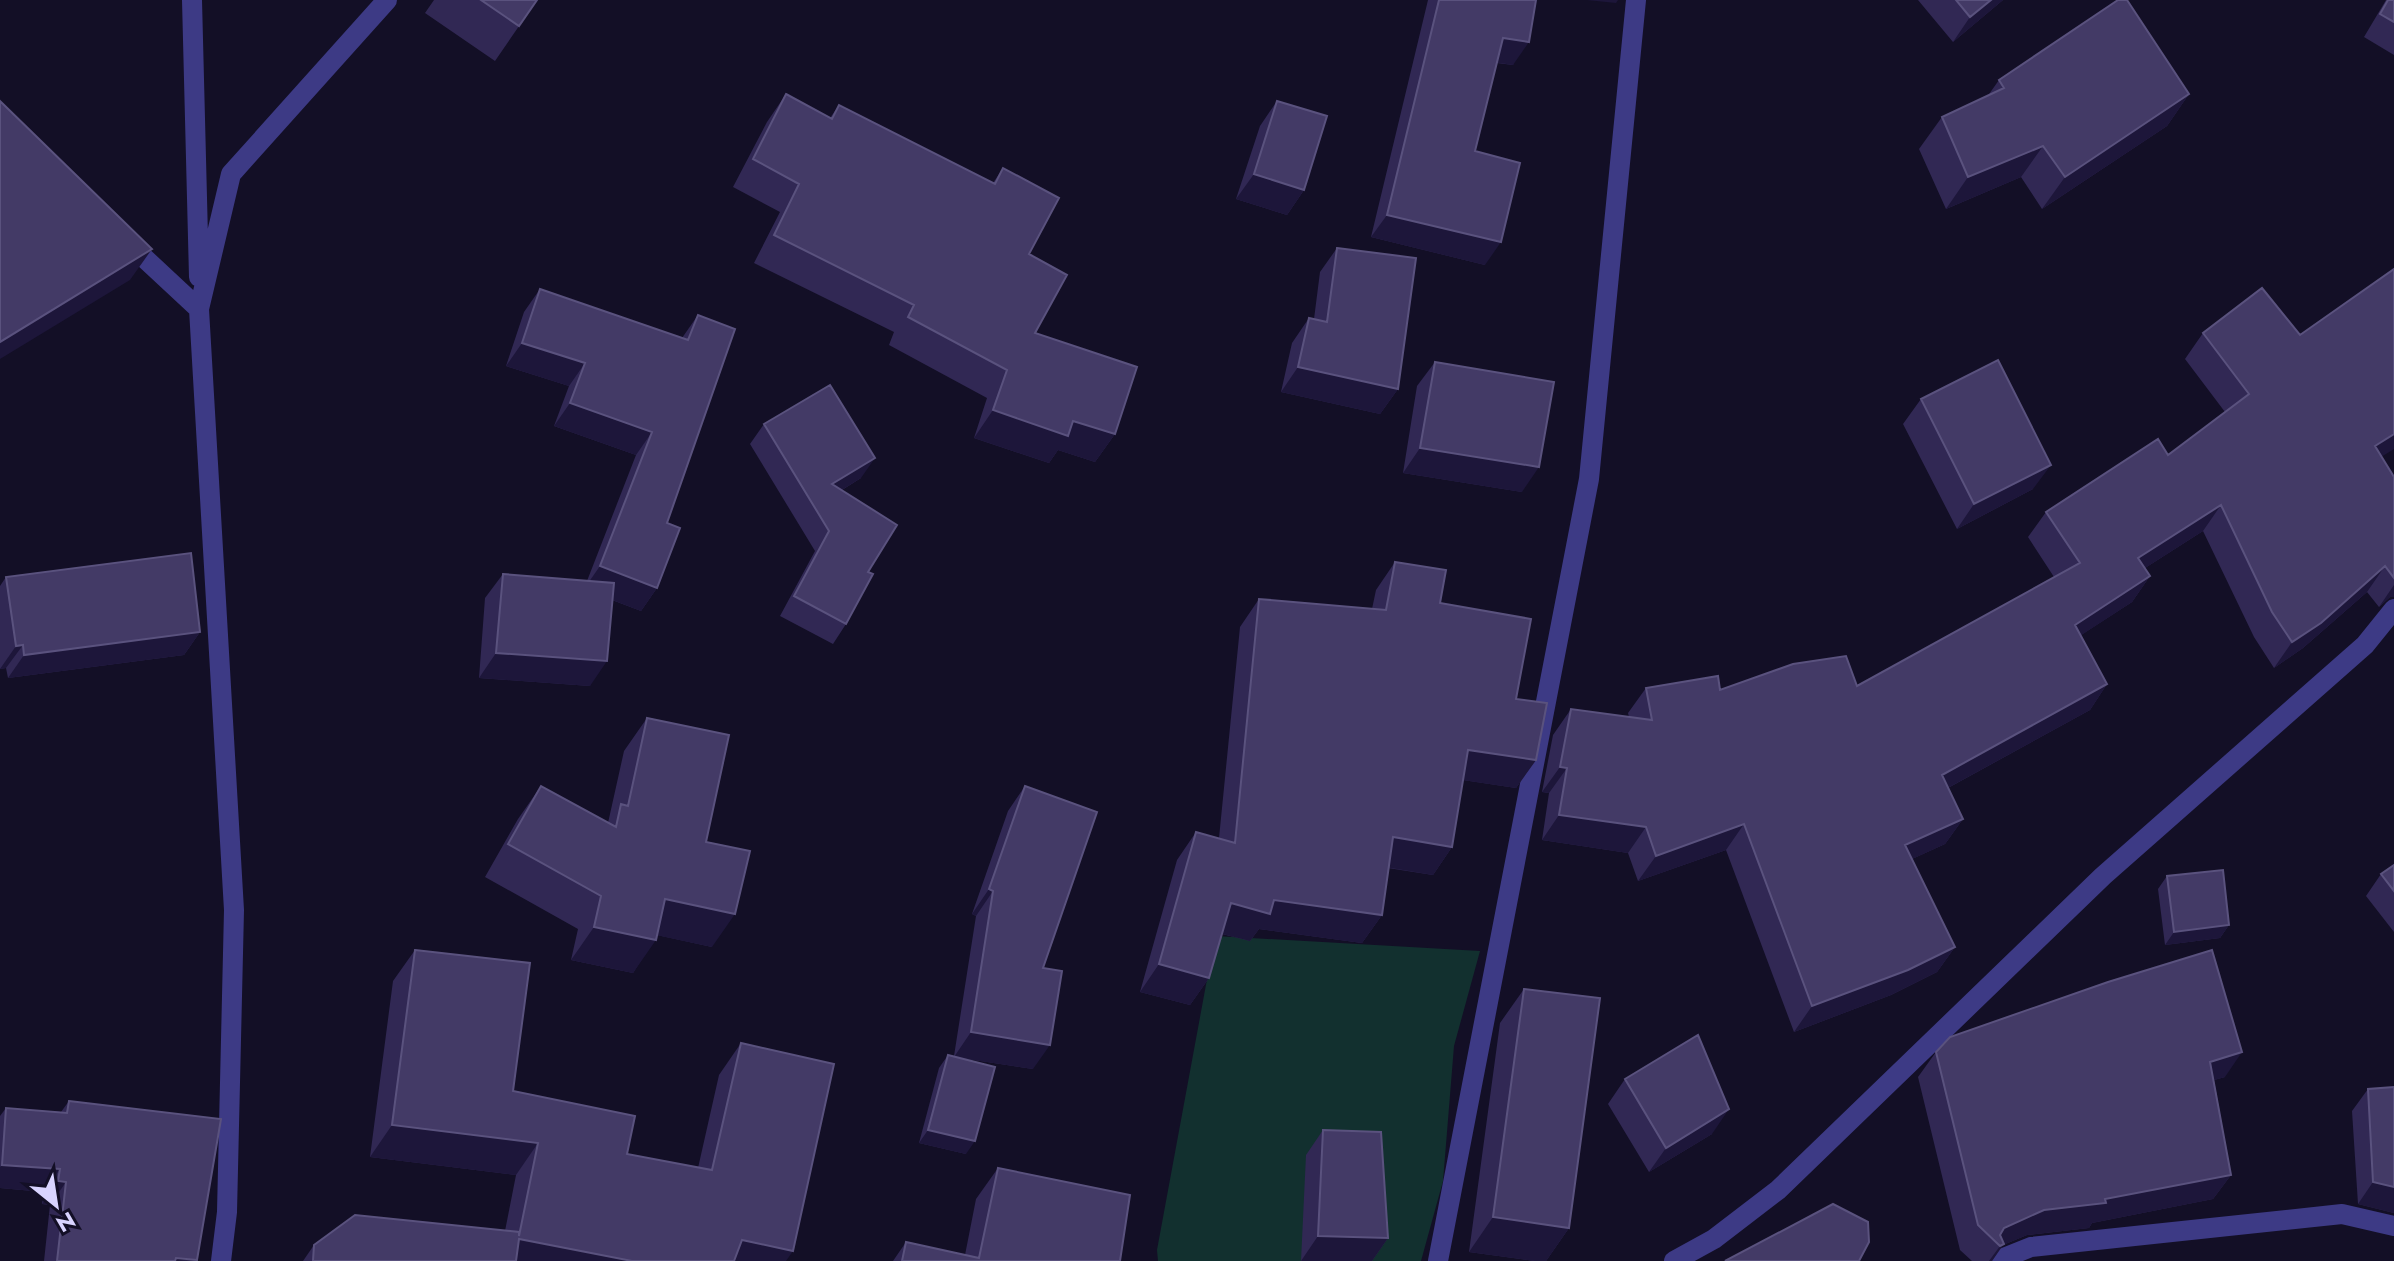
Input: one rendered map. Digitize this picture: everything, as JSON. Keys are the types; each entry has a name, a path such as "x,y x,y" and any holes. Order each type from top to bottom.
{"street":[{"path":"192,0 199,309 234,910 227,1212 221,1261"},
{"path":"199,309 231,174 387,0"},
{"path":"1438,1261 1589,479 1636,0"},
{"path":"108,224 199,309"},
{"path":"1674,1261 1714,1239 1778,1190 2103,876 2365,645 2394,609"},
{"path":"1996,1261 2031,1247 2342,1214 2394,1226"}],"green space":[{"path":"1215,936 1480,951 1454,1046 1443,1181 1421,1261 1158,1261 1157,1250"}],"building":[{"path":"481,0 537,0 519,26"},
{"path":"1439,0 1536,0 1529,42 1503,38 1475,151 1520,163 1501,242 1387,215"},
{"path":"1956,0 1991,0 1970,17"},
{"path":"2118,0 2127,0 2189,94 2065,177 2043,146 1968,177 1942,117 2004,88 1999,80"},
{"path":"2388,0 2394,0 2394,22 2380,14"},
{"path":"786,94 832,119 839,105 995,184 1003,168 1059,198 1029,254 1067,275 1035,333 1137,367 1115,434 1073,421 1068,436 993,410 1007,370 908,317 914,305 774,235 799,184 753,159"},
{"path":"0,101 152,249 0,342"},
{"path":"1277,101 1327,116 1304,190 1254,174"},
{"path":"1337,248 1416,258 1398,389 1298,367 1309,318 1327,322"},
{"path":"2394,269 2394,434 2375,446 2394,477 2394,578 2385,566 2321,623 2292,642 2272,612 2221,505 2138,558 2150,576 2075,625 2107,684 1942,775 1963,819 1905,845 1955,947 1908,970 1812,1006 1744,824 1656,856 1646,827 1559,815 1567,768 1560,767 1571,709 1652,720 1646,688 1718,676 1720,690 1793,664 1846,656 1857,686 2080,563 2046,512 2158,439 2168,455 2249,394 2203,333 2262,288 2300,335"},
{"path":"540,289 688,340 698,315 735,329 667,523 680,528 657,588 600,566 652,432 570,403 585,363 522,343"},
{"path":"1998,360 2051,465 1974,504 1921,399"},
{"path":"1435,362 1554,382 1539,467 1420,448"},
{"path":"830,385 875,458 832,484 897,525 868,572 873,574 846,624 794,596 829,531 764,424"},
{"path":"191,553 200,632 24,655 23,645 16,646 6,577"},
{"path":"1395,562 1446,570 1440,603 1531,619 1516,699 1547,703 1536,760 1468,750 1452,847 1393,837 1382,915 1274,900 1270,914 1231,903 1209,978 1159,964 1196,832 1235,843 1259,599 1386,610"},
{"path":"503,574 614,583 607,661 496,653"},
{"path":"647,718 729,735 706,842 750,851 735,914 665,899 656,940 594,927 601,896 508,844 541,786 616,827 621,804 628,806"},
{"path":"1025,786 1097,812 1043,968 1062,971 1050,1045 971,1032 993,891 989,889"},
{"path":"2394,865 2394,891 2381,874"},
{"path":"2223,870 2229,925 2174,932 2167,876"},
{"path":"415,950 530,963 513,1091 635,1116 627,1154 712,1170 741,1043 834,1064 793,1251 742,1240 734,1261 632,1261 519,1239 516,1261 313,1261 314,1245 355,1215 519,1232 519,1236 538,1143 392,1125"},
{"path":"2212,950 2242,1052 2210,1062 2231,1175 2105,1199 2106,1203 2044,1210 2004,1228 2000,1235 2004,1244 2000,1246 1978,1225 1936,1052 1950,1037 2108,982"},
{"path":"1524,989 1600,998 1569,1228 1493,1217"},
{"path":"1698,1035 1729,1109 1666,1148 1625,1079"},
{"path":"948,1055 995,1067 975,1141 928,1130"},
{"path":"2394,1087 2394,1187 2373,1182 2368,1089"},
{"path":"69,1101 221,1119 197,1260 57,1261 66,1182 58,1181 60,1169 2,1165 6,1108 67,1113"},
{"path":"1323,1130 1381,1132 1388,1238 1318,1236"},
{"path":"998,1168 1130,1195 1120,1261 902,1261 906,1242 979,1258"},
{"path":"1833,1204 1868,1222 1869,1242 1859,1261 1725,1261"}]}
